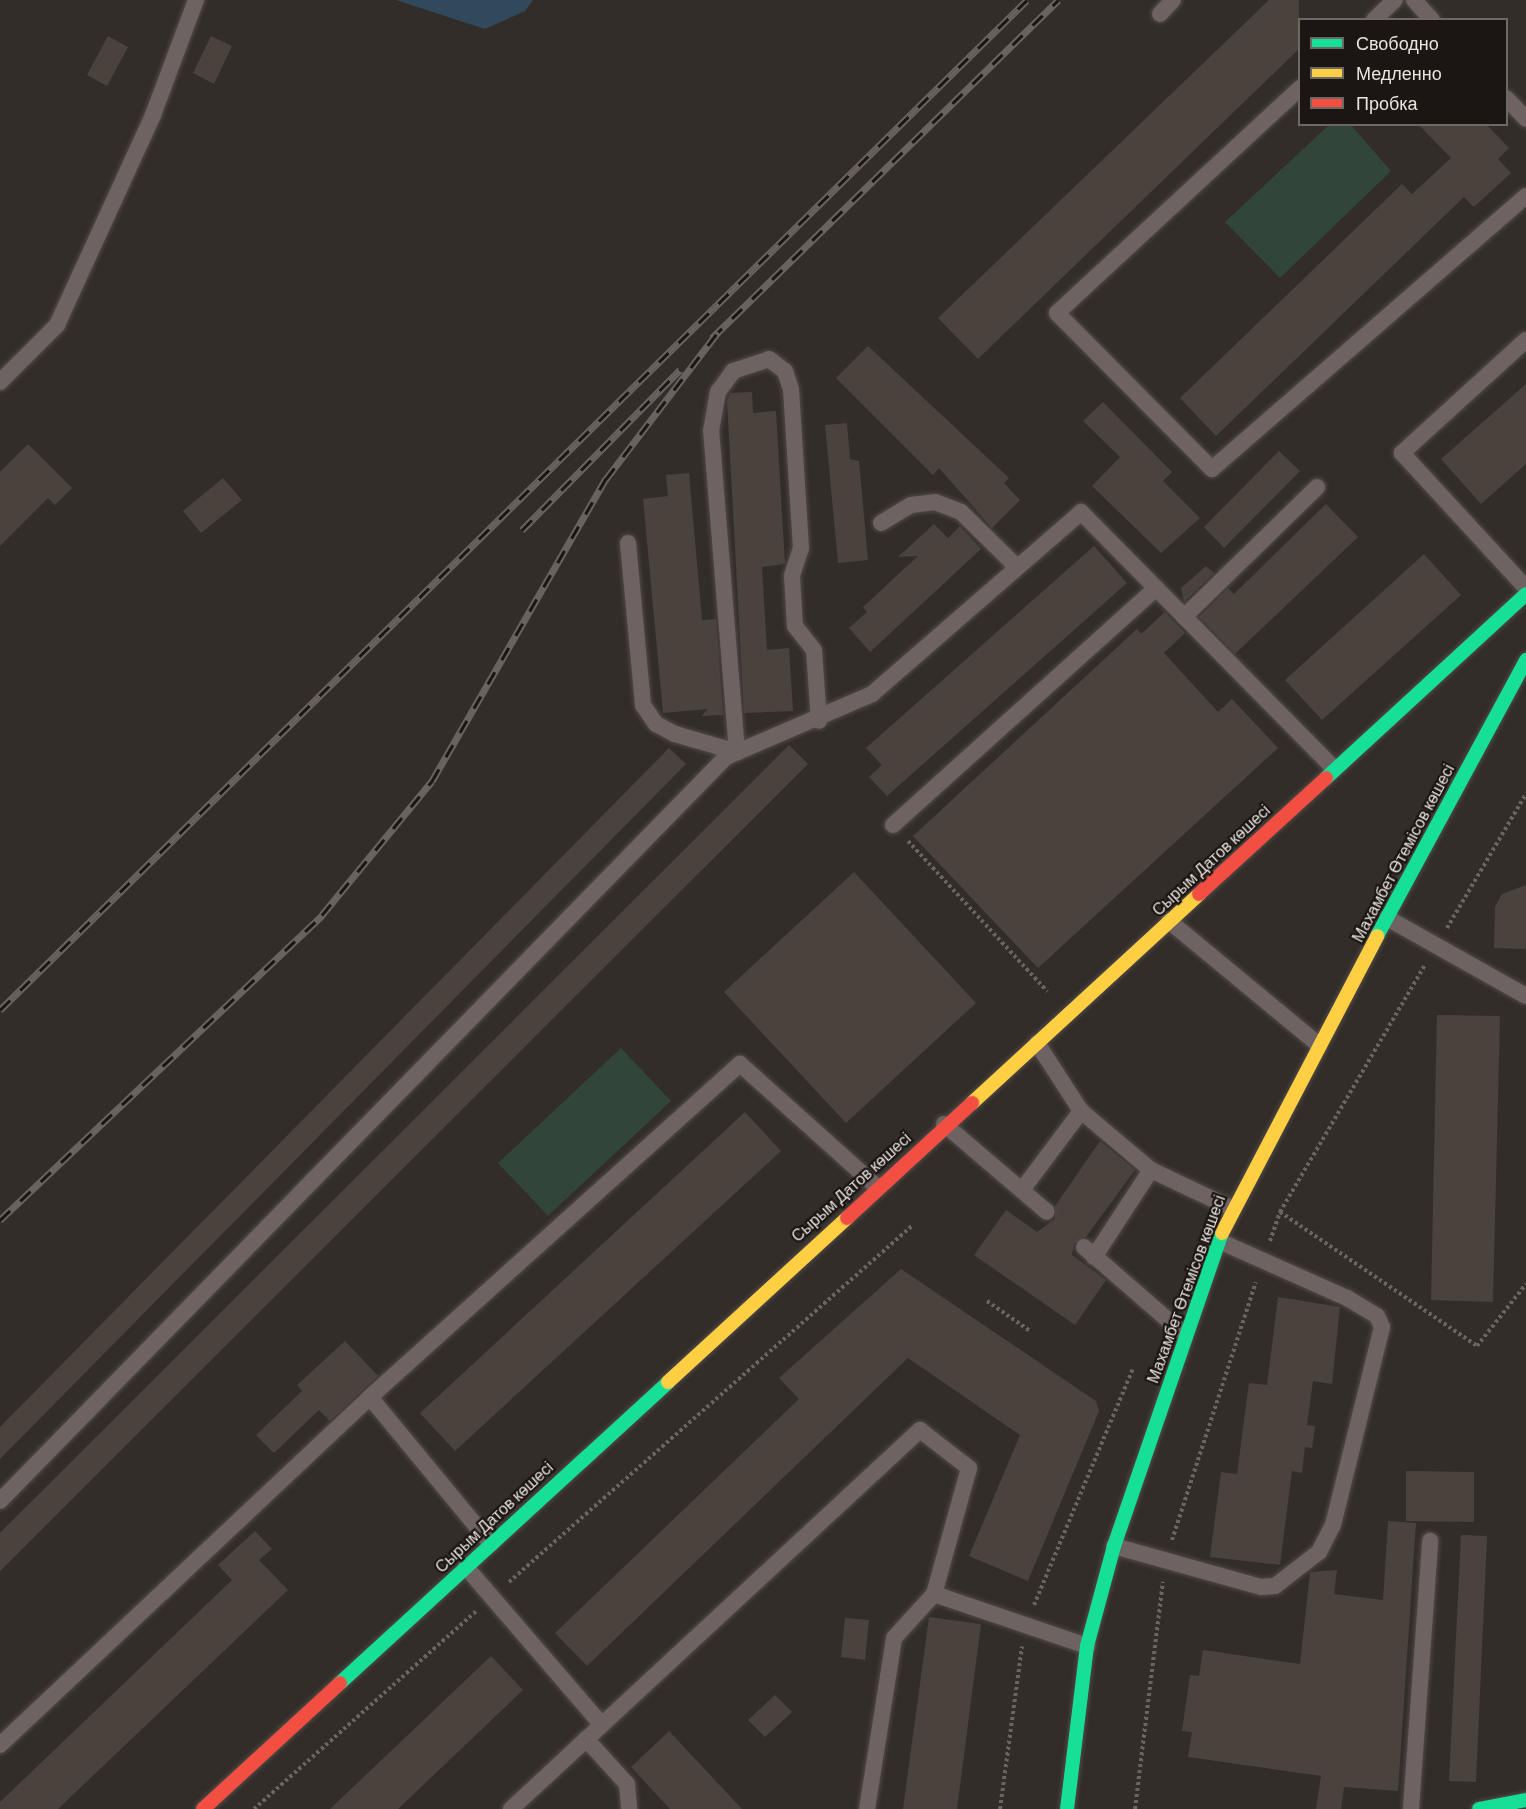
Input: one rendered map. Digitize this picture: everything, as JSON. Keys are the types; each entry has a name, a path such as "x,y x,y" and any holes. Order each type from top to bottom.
{"main road":[{"name":"Сырым Датов көшесі","path":"206,1808 876,1186 1037,1043 1526,594"},
{"name":"Махамбет Өтемісов көшесі","path":"1067,1809 1087,1646 1114,1546 1184,1334 1231,1208 1526,660"},
{"path":"1479,1809 1526,1800"}],"lane":[{"path":"0,382 57,325 153,115 196,0"},
{"path":"1160,14 1173,0"},
{"path":"1376,18 1395,0"},
{"path":"1414,0 1430,18"},
{"path":"1298,89 1057,314 1212,469 1526,196"},
{"path":"1508,100 1526,119"},
{"path":"1526,340 1402,453 1526,588"},
{"path":"737,752 711,431 718,392 733,371 749,362 769,359 785,371 791,389 801,548 792,576 795,626 814,650 819,721"},
{"path":"1184,617 1317,487"},
{"path":"881,523 911,505 935,502 962,512 1017,567"},
{"path":"0,1501 737,752 819,721 872,694 1082,512 1334,770"},
{"path":"628,543 643,705 656,724 675,734 737,752"},
{"path":"893,825 1156,588"},
{"path":"1387,918 1526,996"},
{"path":"1169,921 1319,1044"},
{"path":"1037,1043 1081,1112 1150,1170 1231,1208"},
{"path":"0,1745 370,1398 740,1064 876,1186"},
{"path":"1022,1190 1081,1112"},
{"path":"944,1124 1047,1212"},
{"path":"1150,1170 1089,1252 1184,1334"},
{"path":"1114,1546 1261,1587 1275,1586 1319,1552 1334,1525 1382,1327 1377,1316 1347,1298 1219,1241"},
{"path":"370,1398 491,1544"},
{"path":"511,1809 920,1430 969,1468 934,1594 894,1638 867,1809"},
{"path":"1411,1809 1430,1541"},
{"path":"466,1567 602,1725"},
{"path":"934,1594 1087,1646"},
{"path":"586,1739 627,1784 629,1809"}],"path":[{"path":"893,825 1068,1014"},
{"path":"1280,1212 1477,1346 1526,1284"},
{"path":"254,1809 913,1225"},
{"path":"987,1301 1030,1331"},
{"path":"1000,1809 1025,1625 1133,1368"}],"green space":[{"path":"1328,126 1352,126 1391,171 1280,278 1225,222"},
{"path":"621,1048 671,1101 548,1216 498,1163"}],"water":[{"path":"396,0 533,0 525,11 485,29"}],"building":[{"path":"1269,0 1299,0 1298,50 978,359 938,318"},
{"path":"108,36 128,47 107,86 87,75"},
{"path":"211,36 232,46 214,84 193,73"},
{"path":"1420,126 1488,126 1509,148 1498,159 1511,173 1474,207 1464,197 1216,436 1180,398 1402,184 1412,194 1451,158"},
{"path":"868,346 1009,478 1004,483 1020,500 992,528 939,468 933,475 836,378"},
{"path":"1526,384 1526,464 1481,504 1441,459"},
{"path":"752,392 753,413 776,411 785,564 762,567 767,650 789,648 793,711 744,713 727,401 730,393"},
{"path":"1103,402 1172,472 1163,481 1200,518 1161,553 1092,486 1120,457 1083,421"},
{"path":"847,423 850,459 859,461 868,560 838,563 825,425"},
{"path":"28,444 72,488 55,505 48,498 0,546 0,472"},
{"path":"1279,451 1300,471 1224,548 1204,527"},
{"path":"689,473 702,620 716,619 723,715 701,716 708,709 663,713 643,499 668,496 666,475"},
{"path":"223,478 242,500 201,533 183,511"},
{"path":"1326,504 1358,537 1235,654 1199,617 1228,588 1234,594"},
{"path":"934,524 948,538 960,526 981,549 870,652 849,628 867,612 863,607 918,556 898,557"},
{"path":"1094,546 1127,583 887,796 869,777 882,765 866,748"},
{"path":"1424,554 1461,595 1322,720 1285,680"},
{"path":"1206,566 1214,573 1184,602 1181,588"},
{"path":"1165,612 1185,633 1164,653 1218,712 1232,699 1278,748 1038,968 913,836 1137,629 1141,634"},
{"path":"789,745 808,764 0,1571 0,1533"},
{"path":"669,748 686,764 0,1459 0,1427"},
{"path":"854,872 976,1003 846,1123 724,992"},
{"path":"1526,885 1526,949 1494,948 1495,907 1502,894"},
{"path":"1437,1015 1500,1016 1493,1302 1431,1300"},
{"path":"745,1112 781,1151 455,1451 420,1413"},
{"path":"1100,1141 1135,1170 1086,1237 1074,1244 1072,1255 1106,1280 1075,1325 974,1255 1006,1210 1037,1232 1055,1219 1055,1206"},
{"path":"901,1269 1096,1401 1099,1411 1028,1581 969,1556 1020,1435 908,1358 587,1666 555,1633 799,1399 779,1378"},
{"path":"1278,1297 1340,1307 1332,1384 1313,1381 1307,1425 1315,1426 1312,1448 1305,1447 1302,1473 1292,1471 1280,1565 1210,1557 1221,1472 1237,1474 1249,1383 1267,1385"},
{"path":"345,1341 378,1376 330,1421 319,1410 274,1453 256,1435 302,1391 297,1385"},
{"path":"1406,1471 1474,1472 1474,1522 1406,1521"},
{"path":"1388,1521 1416,1523 1398,1791 1344,1787 1341,1809 1316,1809 1321,1776 1188,1757 1192,1732 1182,1731 1190,1675 1199,1676 1203,1650 1300,1664 1310,1572 1337,1570 1334,1594 1383,1600"},
{"path":"255,1531 272,1549 259,1560 288,1590 58,1809 0,1809 0,1802 232,1580 218,1565"},
{"path":"1461,1535 1487,1536 1476,1782 1449,1781"},
{"path":"929,1617 981,1624 957,1809 903,1809"},
{"path":"845,1618 869,1620 865,1660 841,1657"},
{"path":"491,1656 523,1690 398,1809 330,1809"},
{"path":"775,1695 792,1712 765,1737 748,1720"},
{"path":"669,1731 742,1809 670,1809 631,1767"}],"railway":[{"path":"0,1010 1027,0"},
{"path":"712,338 1058,0"},
{"path":"0,1220 322,915 432,781 606,479 718,332"},
{"path":"522,530 680,370"}],"traffic: fast":[{"path":"1326,778 1526,594"},
{"path":"1377,936 1526,660"},
{"path":"1067,1809 1087,1646 1114,1546 1222,1233"},
{"path":"340,1683 668,1382"},
{"path":"1479,1809 1526,1800"}],"traffic: slow":[{"path":"972,1103 1199,894"},
{"path":"1222,1233 1377,936"},
{"path":"668,1382 847,1218"}],"traffic: jam":[{"path":"1199,894 1326,778"},
{"path":"847,1218 972,1103"},
{"path":"203,1809 340,1683"}]}
